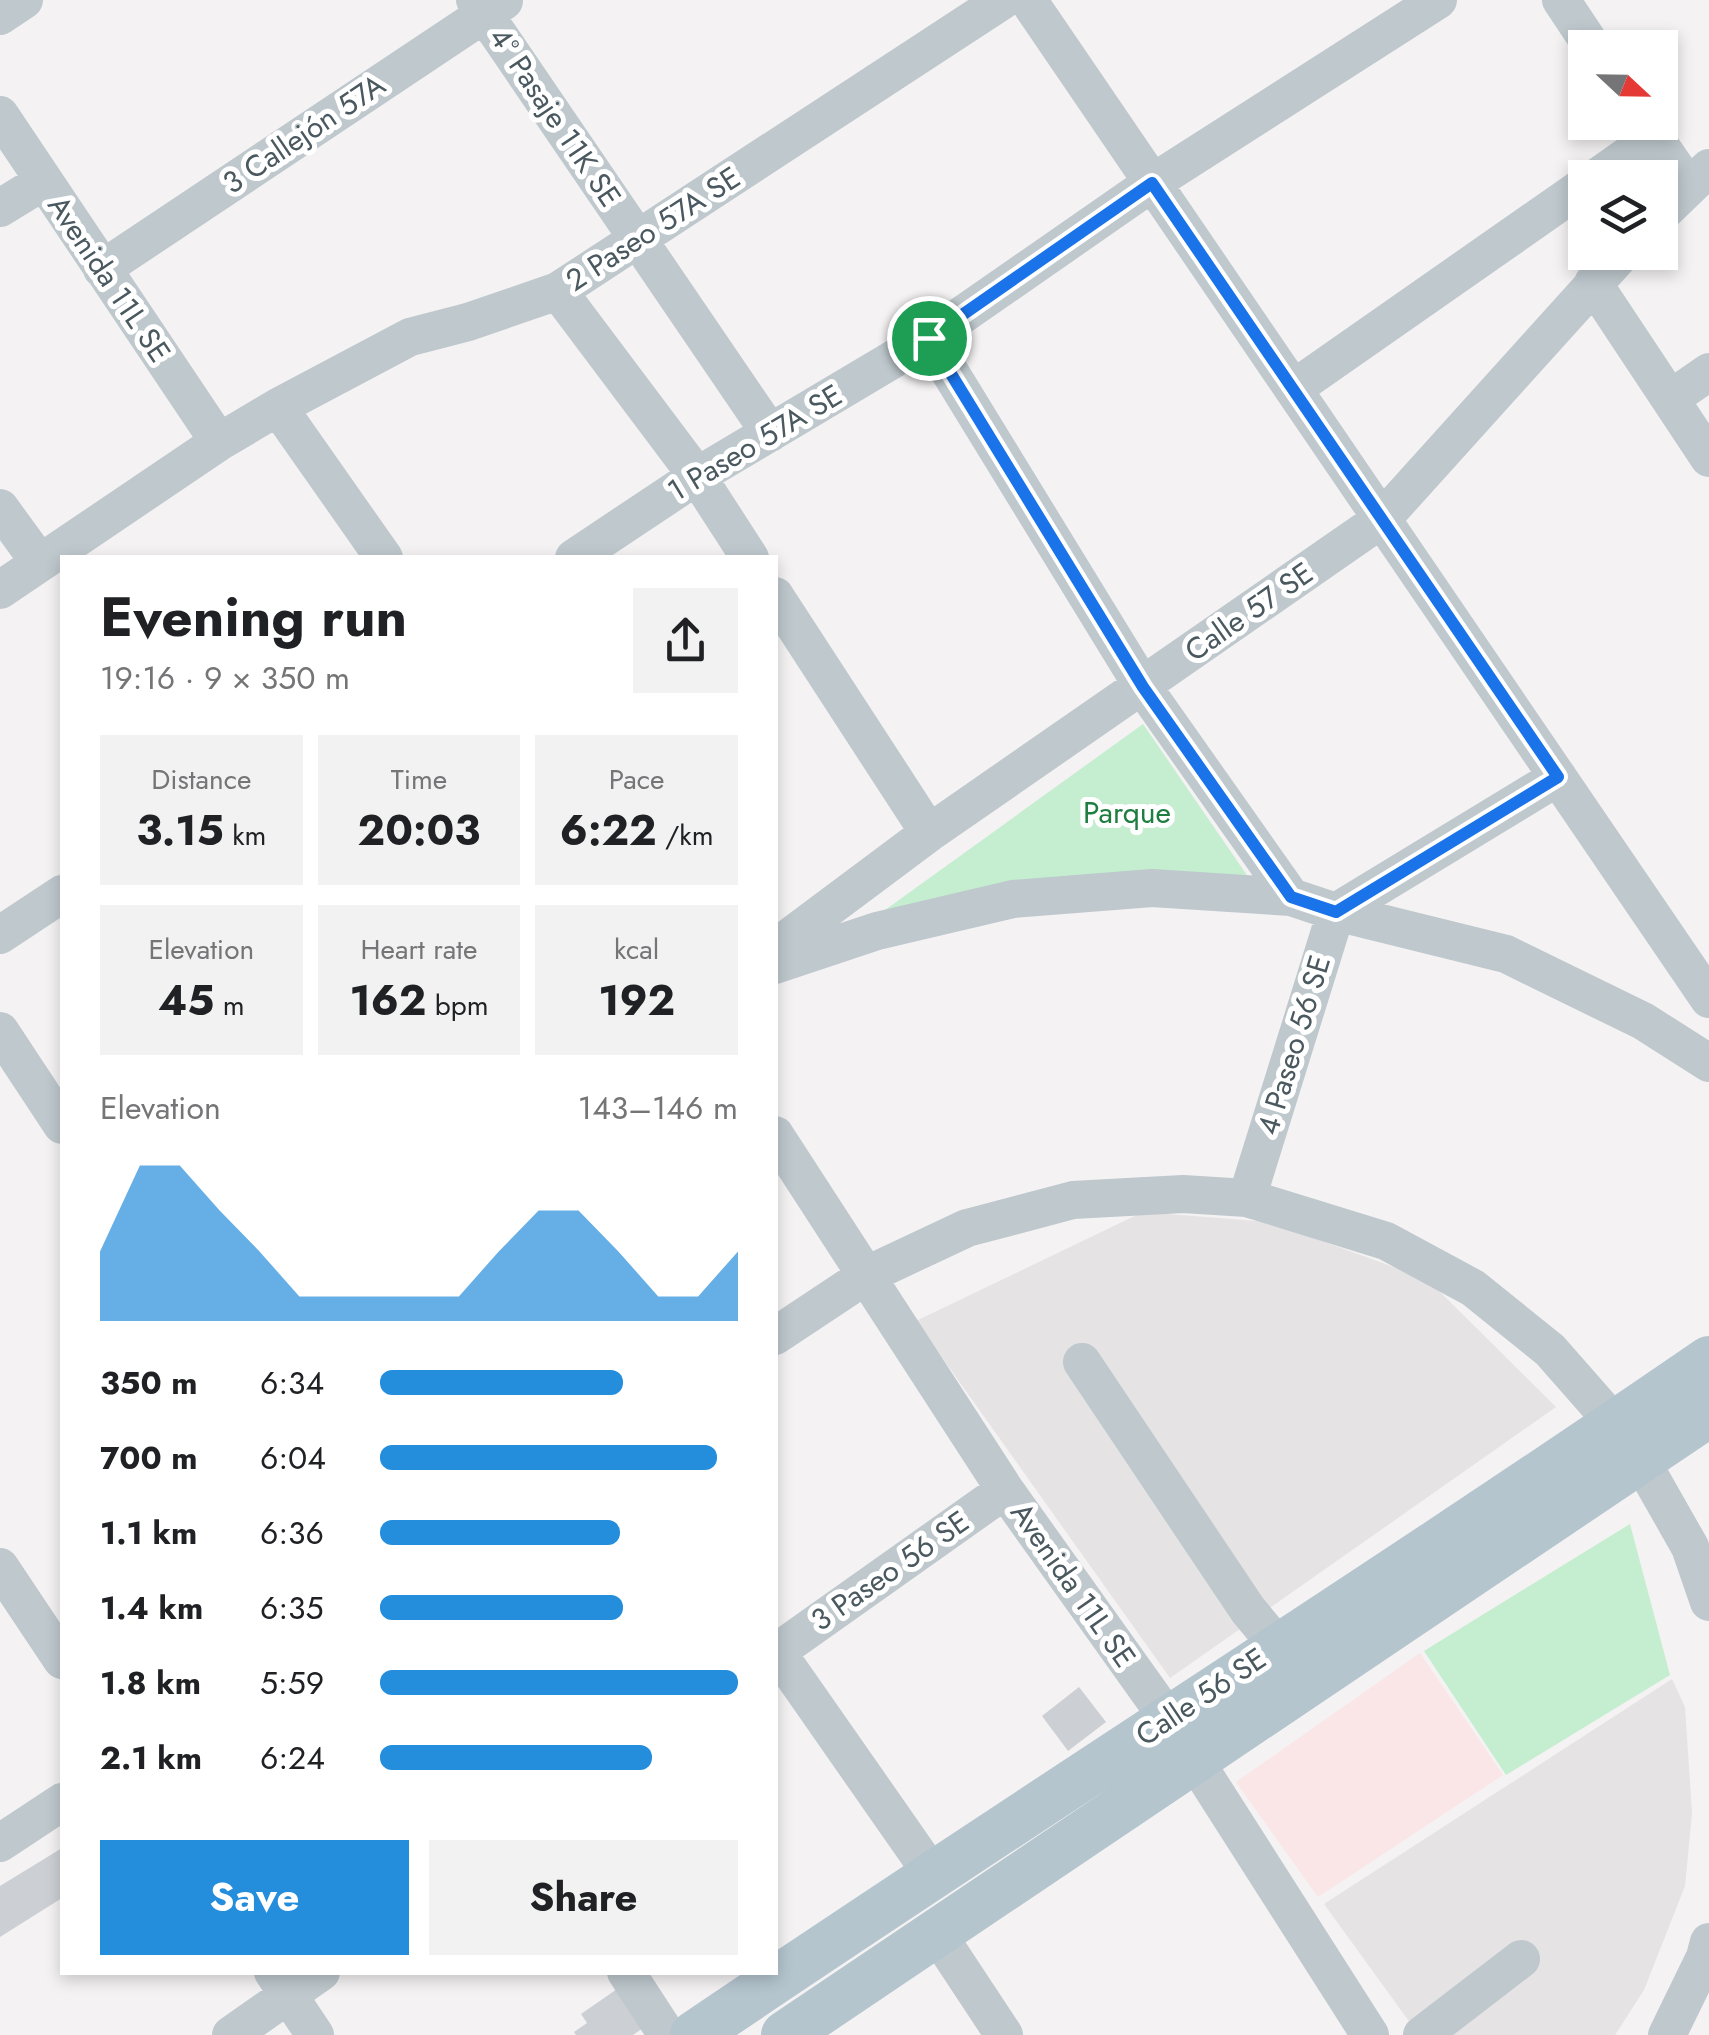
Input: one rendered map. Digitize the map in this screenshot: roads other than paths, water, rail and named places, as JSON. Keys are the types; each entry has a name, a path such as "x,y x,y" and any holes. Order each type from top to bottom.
{"main road":[{"name":"Calle 56 SE","path":"785,2035 1193,1761 1628,1442 1709,1360"},
{"name":"Calle 56 SE","path":"694,2035 1278,1646 1628,1442 1709,1413"}],"street":[{"path":"0,16 24,0"},
{"name":"2 Paseo 57A SE","path":"0,590 218,442 410,337 558,291 1003,0"},
{"path":"1028,0 1709,998"},
{"name":"1 Paseo 57A SE","path":"578,555 697,476 929,338 1152,183 1438,0"},
{"path":"1561,0 1581,30"},
{"name":"4° Pasaje 11K SE","path":"489,5 638,239 770,433"},
{"name":"3 Callejón 57A","path":"102,268 489,5"},
{"name":"Avenida 11L SE","path":"0,115 218,442"},
{"path":"1616,160 1638,140"},
{"path":"1659,140 1698,177 1678,196"},
{"path":"0,208 44,181"},
{"path":"1293,389 1568,198"},
{"name":"Calle 57 SE","path":"778,946 929,833 1382,518 1606,270"},
{"path":"1593,283 1709,458"},
{"path":"558,291 697,476 748,555"},
{"path":"929,338 1143,687 1291,897"},
{"path":"1670,398 1709,372"},
{"path":"278,408 382,555"},
{"path":"0,508 40,563"},
{"path":"778,601 929,833"},
{"path":"1336,912 1558,777"},
{"path":"778,963 877,931 1013,899 1152,888 1291,897 1506,954 1643,1021 1709,1064"},
{"path":"0,935 60,895"},
{"name":"4 Paseo 56 SE","path":"1246,1198 1336,912"},
{"path":"0,1031 60,1122"},
{"name":"Avenida 11L SE","path":"778,1140 1005,1490 1169,1720 1370,2035"},
{"path":"778,1334 867,1275 966,1228 1073,1200 1183,1194 1246,1198 1386,1241 1473,1288 1550,1350 1628,1442 1690,1547 1709,1602"},
{"path":"1082,1362 1248,1610 1278,1646"},
{"name":"3 Paseo 56 SE","path":"778,1650 1005,1490"},
{"path":"0,1567 60,1657"},
{"path":"778,1654 932,1874"},
{"path":"0,1843 60,1803"},
{"path":"936,1932 1004,2035"},
{"path":"1667,2035 1709,1942"},
{"path":"1422,2035 1521,1960"},
{"path":"231,2035 280,1984 311,1975"},
{"path":"628,1975 668,2035"},
{"path":"280,1984 314,2035"}],"park label":[{"name":"Parque","path":"1127,813"}]}
